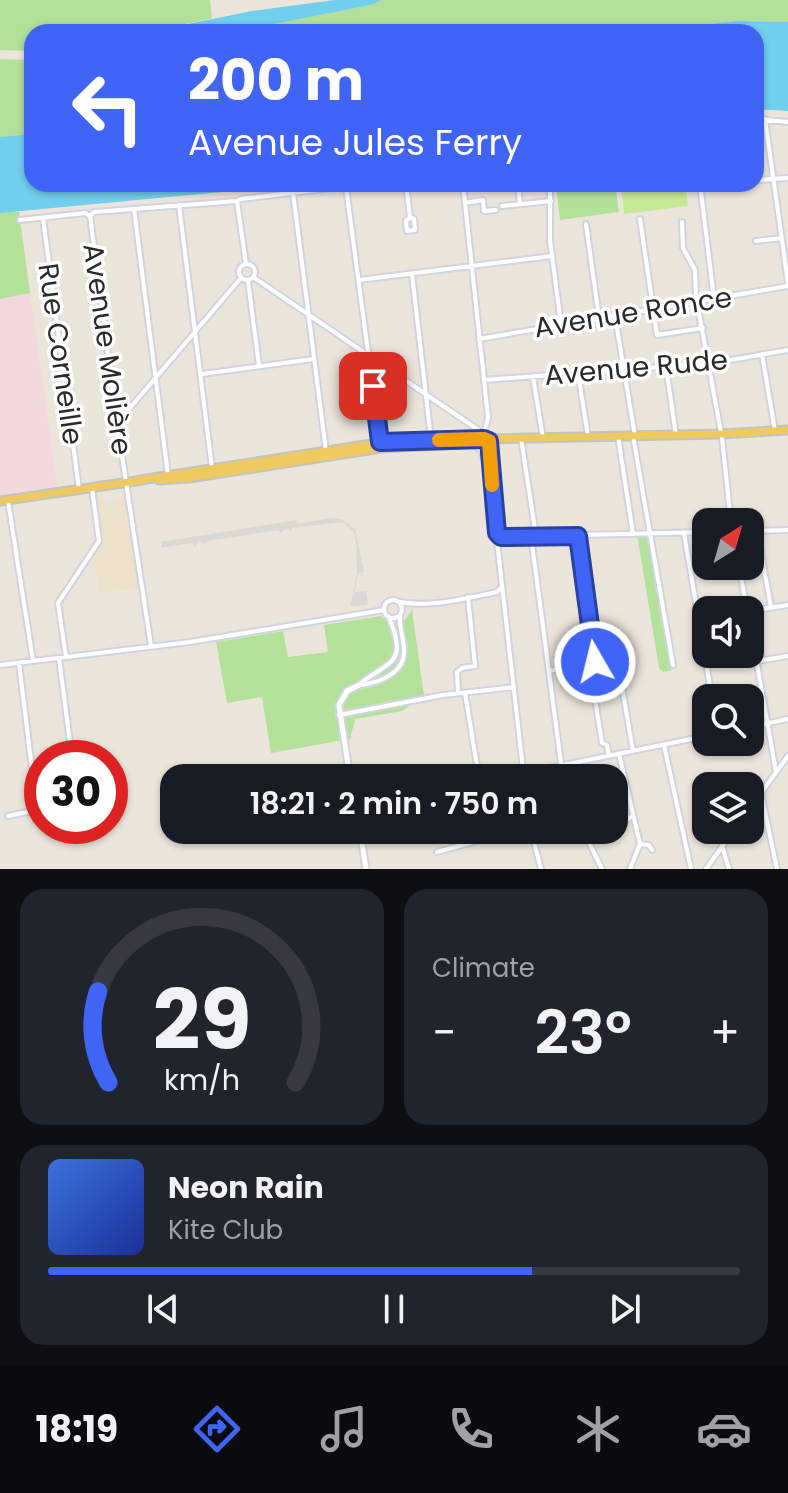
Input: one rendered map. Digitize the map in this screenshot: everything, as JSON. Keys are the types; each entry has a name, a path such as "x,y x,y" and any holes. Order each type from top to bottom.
{"main road":[{"path":"4,501 380,442 788,430"},
{"path":"140,480 189,478 382,448 473,444 489,439"}],"street":[{"path":"788,122 765,119 788,284"},
{"path":"764,180 788,178"},
{"path":"20,220 85,213 90,216 94,212 237,201 302,192"},
{"path":"347,192 380,442"},
{"path":"407,192 410,217"},
{"path":"464,192 484,380 501,588 505,598 523,764"},
{"path":"519,192 520,204"},
{"path":"550,192 552,256 561,324"},
{"path":"701,192 714,299"},
{"path":"293,193 326,451"},
{"path":"465,203 483,200 484,211 496,210"},
{"path":"237,201 246,264 254,269 253,277 248,281"},
{"path":"502,206 551,201"},
{"path":"178,205 212,468"},
{"path":"134,209 168,475"},
{"name":"Avenue Molière","path":"90,216 151,646"},
{"name":"Rue Corneille","path":"43,218 79,489"},
{"path":"640,219 657,335 703,328"},
{"path":"682,222 683,248 695,270 729,508"},
{"path":"586,224 599,318"},
{"path":"756,241 782,238"},
{"path":"359,280 552,256"},
{"path":"241,278 239,269 246,264"},
{"path":"412,274 431,441"},
{"path":"253,277 489,439"},
{"path":"117,423 241,278"},
{"path":"241,278 248,281"},
{"path":"248,281 259,366"},
{"name":"Avenue Ronce","path":"479,339 788,284"},
{"path":"614,315 673,665"},
{"name":"Avenue Rude","path":"484,380 709,363 788,350"},
{"path":"762,354 775,431"},
{"path":"201,374 314,359"},
{"path":"666,367 676,435"},
{"path":"578,372 588,437"},
{"path":"533,376 543,438"},
{"path":"477,429 488,424"},
{"path":"618,436 633,534"},
{"path":"521,438 562,764"},
{"path":"473,444 481,450 491,477"},
{"path":"66,657 58,603 99,541 92,488"},
{"path":"4,501 33,661"},
{"path":"764,531 788,530"},
{"path":"684,533 710,684"},
{"path":"498,537 692,533"},
{"path":"578,536 595,662 593,686 602,743 607,745 609,756"},
{"path":"764,569 771,607"},
{"path":"384,610 390,600 417,604 497,592 501,588"},
{"path":"458,693 457,672 475,666 468,597"},
{"path":"359,685 383,679 400,665 404,651 400,602"},
{"path":"389,617 395,618 417,604"},
{"path":"764,608 788,605"},
{"path":"0,665 151,646 384,610"},
{"path":"348,764 339,715 341,698 347,691 386,668 395,657 397,646 384,610"},
{"path":"764,660 788,656"},
{"path":"59,658 70,740"},
{"path":"549,671 617,658 633,751"},
{"path":"19,663 29,740"},
{"path":"758,668 776,772"},
{"path":"339,715 458,693 514,687"},
{"path":"465,693 477,764"},
{"path":"766,723 788,719"},
{"path":"571,764 692,739"},
{"path":"664,745 691,869"},
{"path":"619,754 640,844 630,869"},
{"path":"764,789 788,756"},
{"path":"764,807 777,869"},
{"path":"8,816 24,813"},
{"path":"628,819 633,816"},
{"path":"362,844 366,869"},
{"path":"437,852 466,844"},
{"path":"535,844 541,869"},
{"path":"590,844 602,869"},
{"path":"640,844 649,845 652,850"},
{"path":"706,869 722,846"},
{"path":"722,846 729,869"}],"shaded area":[{"path":"20,220 58,492 0,501 0,223"},
{"path":"102,492 105,503 125,500 140,588 100,593 93,554 103,540 95,494"},
{"path":"341,519 355,529 364,572 358,573 355,592 366,591 368,605 350,606 357,574 356,539 353,531 342,522 292,528 291,531 286,528 281,533 278,530 207,541 206,544 199,541 195,546 192,543 161,548 161,542 296,520 297,524"}],"green space":[{"path":"0,0 210,0 212,18 185,24 24,24 24,51 0,50"},
{"path":"382,0 788,0 788,22 270,24 371,5"},
{"path":"0,59 24,60 24,135 0,137"},
{"path":"557,192 616,192 619,212 560,220"},
{"path":"622,192 686,192 688,206 624,214"},
{"path":"19,212 30,293 0,299 0,213"},
{"path":"637,534 649,534 672,670 663,672 659,668"},
{"path":"412,610 424,696 402,711 355,719 350,739 271,753 262,697 227,703 216,642 283,631 288,657 328,652 324,625 381,616 389,624 405,620"}],"water":[{"path":"335,0 382,0 371,5 273,24 188,24 252,11"},
{"path":"788,22 788,111 764,110 764,24 708,24"},
{"path":"24,135 24,192 222,192 0,213 0,137"}],"slow traffic":[{"path":"439,440 489,441 492,485"}],"route":[{"path":"373,386 380,442 489,441 497,533 501,537 578,536 595,662"}]}
